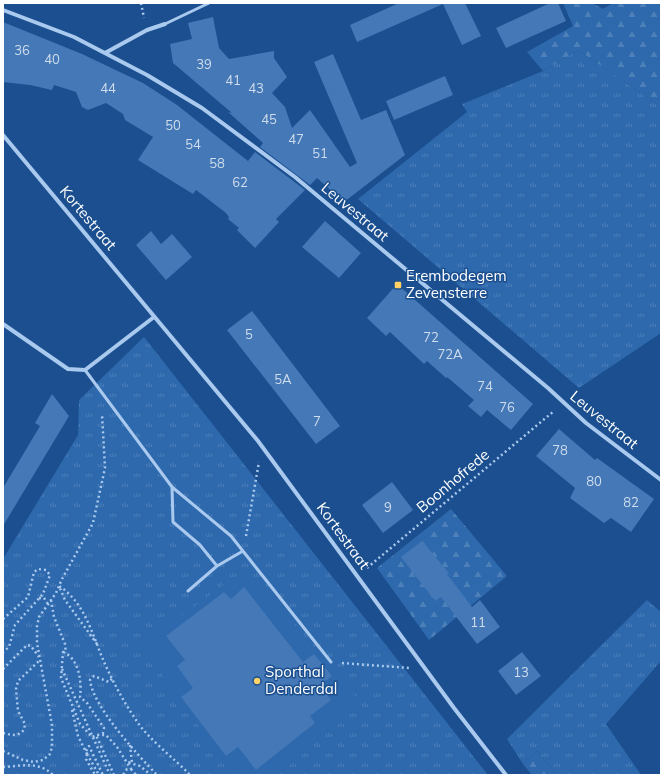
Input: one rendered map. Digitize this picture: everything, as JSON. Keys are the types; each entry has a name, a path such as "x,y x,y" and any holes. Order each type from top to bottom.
{"street":[{"name":"Leuvestraat","path":"3,10 74,37 147,75 202,108 295,177 586,423 661,480"},
{"path":"105,53 147,30 165,24"},
{"name":"Kortestraat","path":"3,135 261,446 425,669 506,775"},
{"path":"3,324 68,369 85,370 154,317"}],"lane":[{"path":"165,24 209,3"},
{"path":"85,370 172,487 231,536 331,662"},
{"path":"172,487 174,522 200,545 217,566"},
{"path":"188,591 217,566 243,551"}],"path":[{"name":"Boonhofrede","path":"357,576 489,464 564,403"},
{"path":"3,752 23,760 34,762 43,760 50,754 52,725 37,643 37,626 39,617 51,600 93,523 105,468 102,412"},
{"path":"243,551 261,446"},
{"path":"3,619 28,597 34,572 38,569 46,570 50,575 43,594 15,625 9,647 3,652"},
{"path":"59,586 67,591 80,608 112,679 137,723 190,775"},
{"path":"59,586 65,600 97,644"},
{"path":"39,598 44,598 48,604"},
{"path":"51,600 54,617 65,644 66,653 69,654 79,674 82,686 80,697 87,703 104,728 103,733 92,736"},
{"path":"3,670 26,645 31,646 40,659"},
{"path":"66,653 63,652 61,678 72,708 80,724 92,736"},
{"path":"3,733 13,736 20,734 24,730 25,724 18,711 16,689 18,681 40,659"},
{"path":"331,662 425,669"},
{"path":"62,669 110,775"},
{"path":"112,679 109,682 94,676 90,680 91,688 110,719 130,745 157,775"},
{"path":"72,708 78,736 99,775"},
{"path":"96,735 106,735 110,738 136,775"},
{"path":"96,735 114,775"},
{"path":"127,762 132,763 130,745"},
{"path":"95,775 86,759 88,754 86,751 89,746 103,775"},
{"path":"127,762 140,766 151,775"},
{"path":"3,767 36,765 46,768 54,775"},
{"path":"123,775 127,769 131,768"}],"green space":[{"path":"563,3 592,3 603,9 613,3 661,3 661,107 578,50 543,71 527,52 573,26"},
{"path":"578,50 661,107 661,333 579,388 358,199 467,112 462,104 543,71"},
{"path":"144,337 488,775 3,775 3,559 78,435 79,400"},
{"path":"451,509 507,576 429,640 377,568"},
{"name":"Sporthal Denderdal","path":"247,568 360,702 278,775 234,775 141,645"},
{"path":"647,600 661,612 661,661 606,724 641,775 557,775 537,751 523,764 507,739"},
{"path":"537,751 557,775 532,775 523,764"}],"building":[{"path":"399,3 465,3 481,36 462,45 443,4 357,42 350,25"},
{"path":"550,3 558,3 566,21 506,48 496,28"},
{"path":"213,17 219,48 229,59 274,51 274,58 287,77 272,93 285,107 292,128 310,110 350,167 357,163 314,62 333,54 361,120 386,110 405,155 344,202 317,178 310,185 260,147 263,143 228,112 232,113 173,63 170,44 192,39 188,23"},
{"path":"3,22 82,54 143,83 177,105 248,161 255,152 305,190 276,219 279,222 255,248 237,230 239,228 228,219 229,217 226,213 196,190 193,194 138,160 153,137 125,120 123,114 106,103 88,110 82,107 76,92 54,85 52,90 30,85 3,82"},
{"path":"445,76 453,95 394,120 386,101"},
{"path":"325,221 361,253 339,278 302,247"},
{"path":"151,231 161,244 172,234 192,257 166,280 136,245"},
{"path":"397,284 533,404 511,430 487,410 481,417 468,406 474,400 427,361 424,364 390,332 386,336 367,318"},
{"path":"252,311 340,426 316,444 227,330"},
{"path":"52,394 69,416 3,526 3,488 40,426 35,423"},
{"path":"559,429 595,460 597,458 654,499 631,532 611,518 604,523 570,498 575,488 536,456"},
{"path":"392,482 413,510 383,533 362,505"},
{"path":"422,541 449,573 447,574 472,607 480,600 500,627 477,644 441,597 435,601 401,557"},
{"name":"Sporthal Denderdal","path":"244,587 303,662 314,654 332,676 320,685 331,700 310,716 315,723 256,770 238,747 226,756 181,697 193,688 177,666 185,660 166,636 224,592 231,599"},
{"path":"522,652 541,676 516,695 498,671"}],"place":[{"name":"Erembodegem Zevensterre","path":"398,285"},
{"name":"Sporthal Denderdal","path":"257,681"}]}
